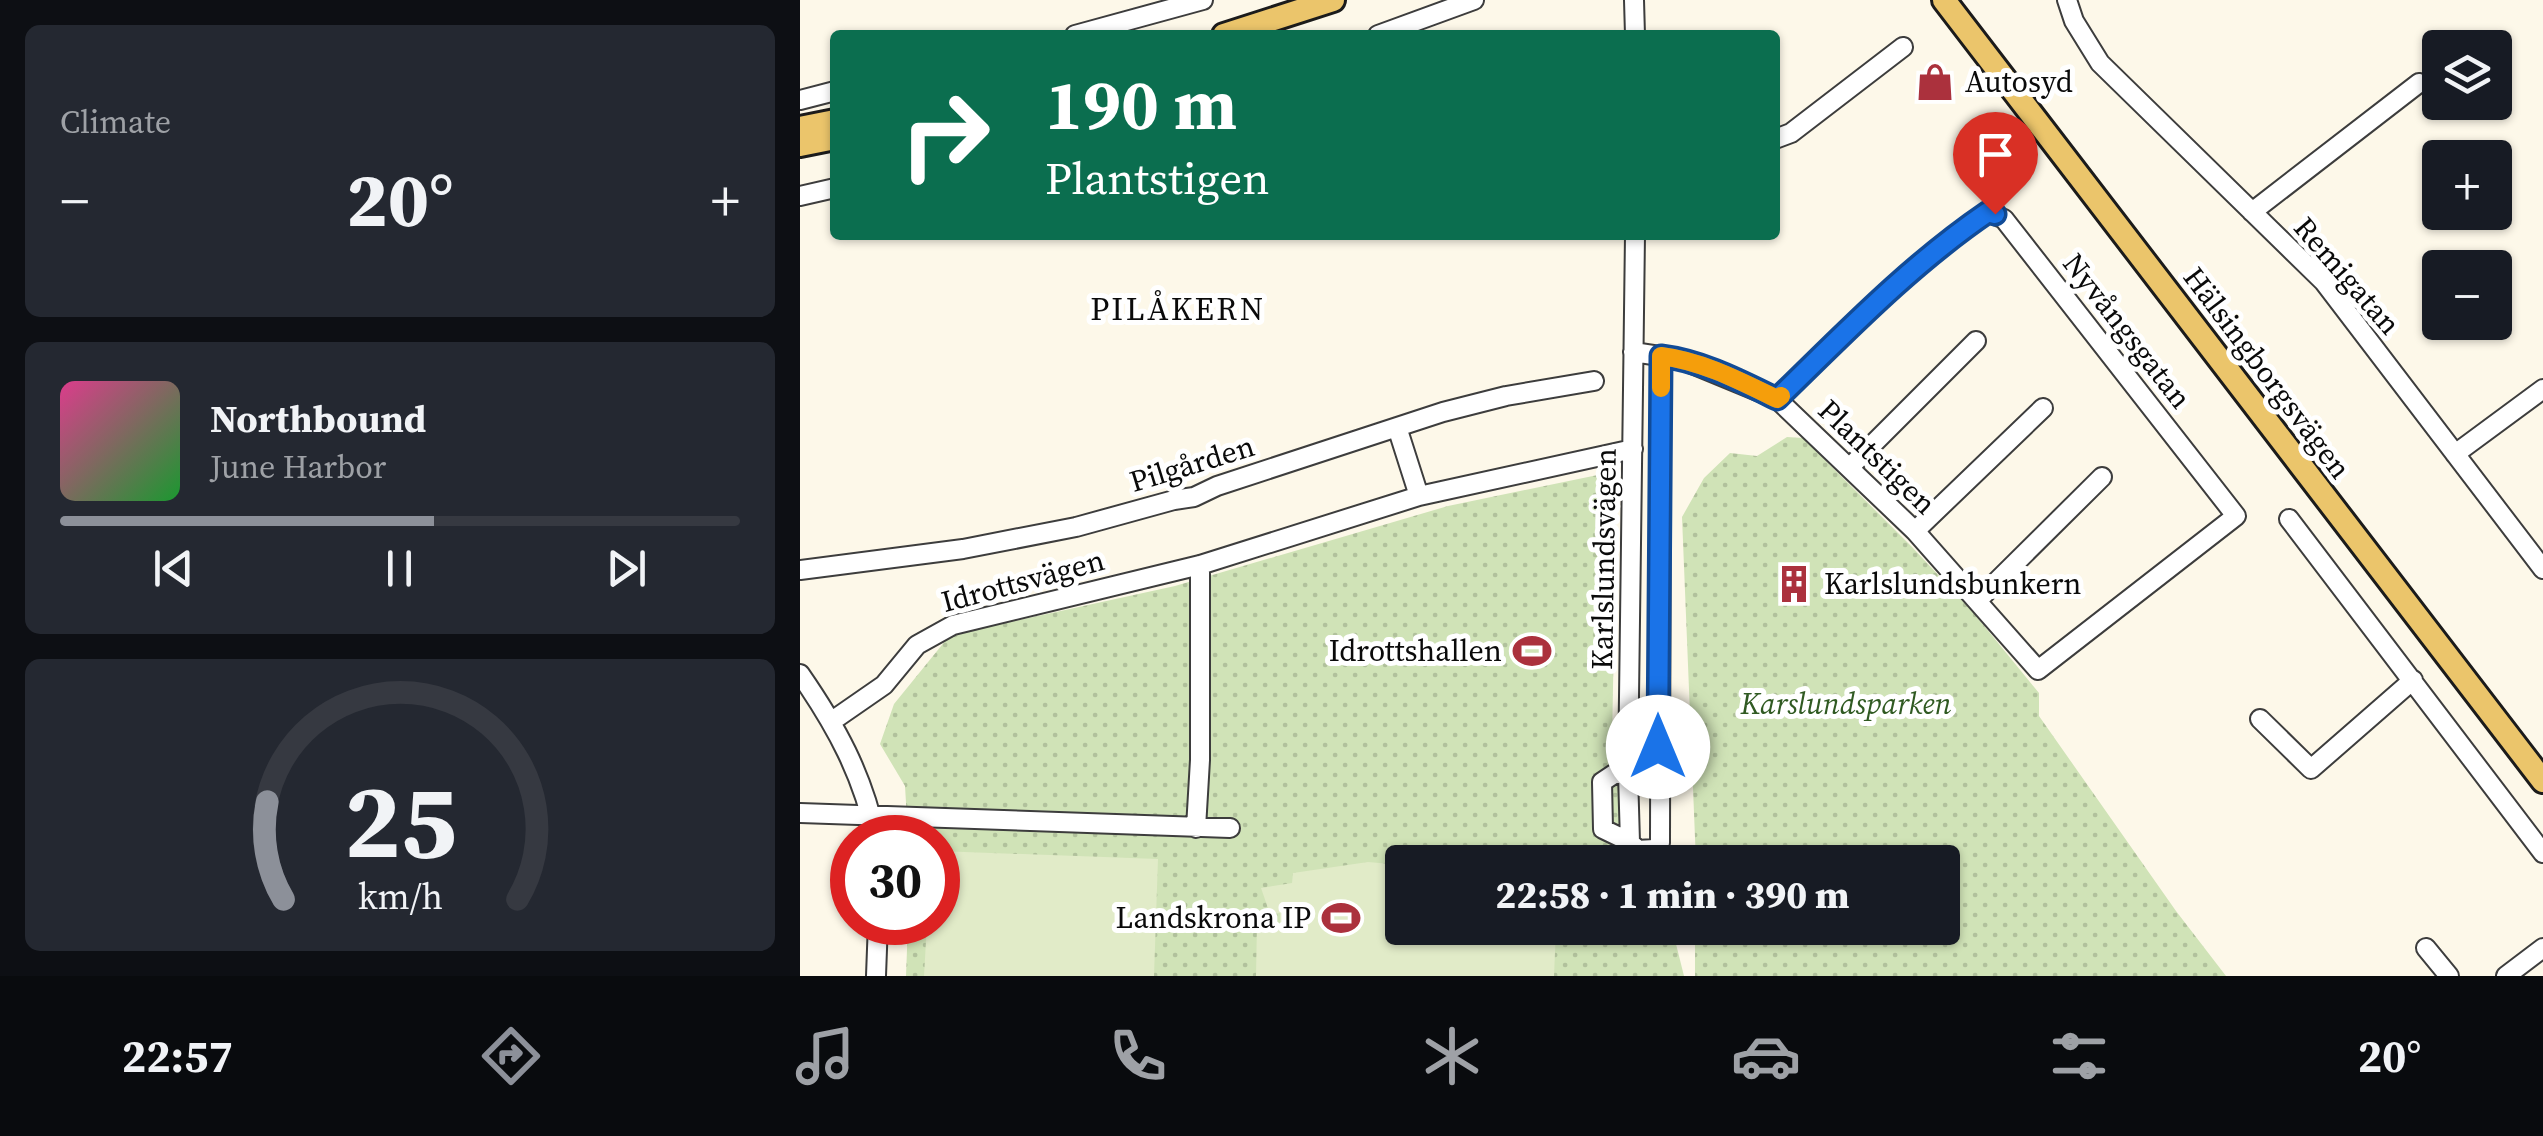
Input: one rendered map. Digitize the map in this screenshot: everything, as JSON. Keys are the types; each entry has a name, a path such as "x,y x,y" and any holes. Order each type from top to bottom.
{"main road":[{"path":"1240,30 1334,0"},
{"name":"Hälsingborgsvägen","path":"1944,0 2543,781"},
{"path":"800,128 830,122"},
{"path":"800,145 830,139"}],"street":[{"path":"1093,30 1203,0"},
{"path":"1392,30 1474,0"},
{"path":"1634,0 1635,30"},
{"name":"Remigatan","path":"2067,0 2074,21 2100,64 2324,282 2543,569"},
{"path":"1780,137 1791,133 1903,47"},
{"name":"Remigatan","path":"2252,212 2420,83"},
{"path":"800,100 830,92"},
{"path":"800,196 830,189"},
{"name":"Nyvångsgatan","path":"1777,399 1907,275 1959,233 1988,212 2004,219 2236,516 2038,670"},
{"name":"Karlslundsvägen","path":"1635,240 1628,774 1630,842 1638,850 1656,849 1660,843 1661,356"},
{"path":"1850,467 1976,341"},
{"name":"Plantstigen","path":"1634,352 1680,359 1777,399 1915,531 2038,670"},
{"name":"Pilgården","path":"800,570 952,551 1076,527 1194,497 1217,486 1491,400 1594,381"},
{"path":"2455,454 2543,389"},
{"path":"1915,531 2042,408"},
{"path":"1397,428 1419,496"},
{"name":"Idrottsvägen","path":"832,721 876,692 917,644 952,625 1200,565 1419,496 1633,448"},
{"path":"1978,600 2102,477"},
{"path":"1633,498 1660,498"},
{"path":"2289,519 2543,853"},
{"path":"1196,828 1200,565"},
{"path":"800,674 832,721 862,784 872,815"},
{"path":"2260,719 2311,770 2413,680"},
{"path":"1628,774 1614,774 1602,782 1603,829 1630,842"},
{"path":"800,813 848,815"},
{"path":"960,819 1230,828"},
{"path":"876,976 877,945"},
{"path":"2426,948 2449,976"},
{"path":"2506,976 2543,948"}],"green space":[{"name":"Karslundsparken","path":"1787,437 1803,438 1972,611 2039,693 2039,716 2226,976 1695,976 1695,945 1960,945 1960,845 1695,845 1682,517 1704,478 1730,453 1757,456"},
{"path":"1617,471 1612,742 1631,845 1385,845 1385,945 1676,945 1684,976 906,976 907,945 960,945 960,815 907,815 905,786 880,744 894,704 950,635 1175,586 1448,506"},
{"path":"960,852 1158,859 1154,976 924,976 926,945 960,945"},
{"name":"Landskrona IP","path":"1368,862 1385,864 1385,945 1555,945 1554,976 1256,976 1257,923 1280,923 1280,913 1270,914 1261,888 1292,883 1293,873"}],"slow traffic":[{"path":"1661,388 1661,356 1717,372 1777,399 1781,396"}],"place":[{"name":"Autosyd","path":"1935,82"},
{"name":"Karlslundsbunkern","path":"1794,584"},
{"name":"Idrottshallen","path":"1532,651"},
{"name":"Landskrona IP","path":"1341,918"}],"district":[{"name":"PILÅKERN","path":"1178,309"}],"route":[{"path":"1658,747 1661,356 1717,372 1777,399 1907,275 1971,223 1988,212 1995,214"}]}
